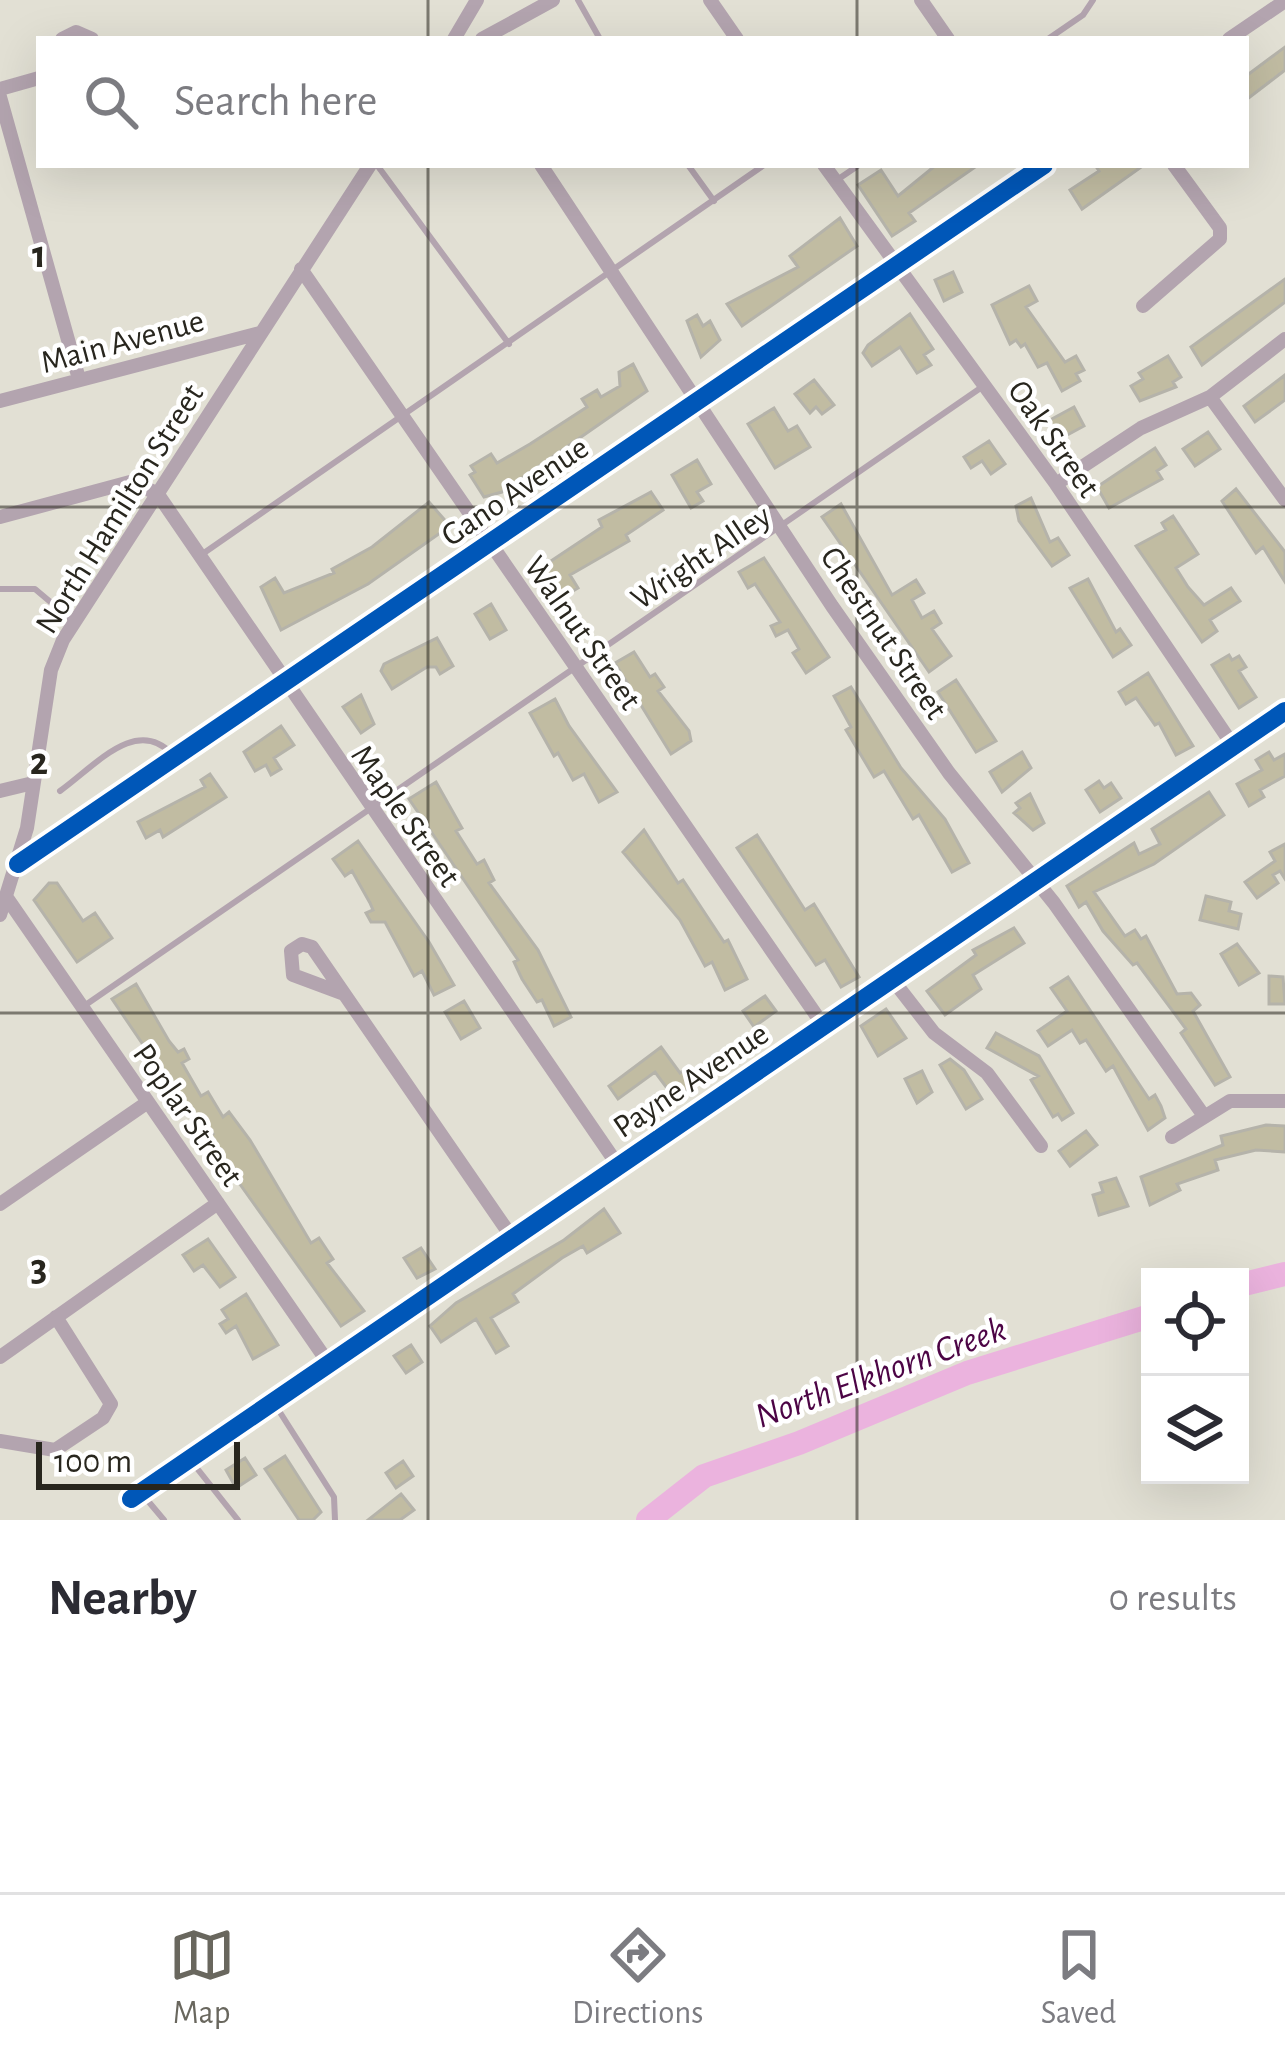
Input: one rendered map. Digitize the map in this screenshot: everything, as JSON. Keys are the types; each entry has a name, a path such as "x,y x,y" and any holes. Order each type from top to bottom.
{"street":[{"path":"456,36 477,0"},
{"path":"488,36 554,0"},
{"path":"710,0 735,36"},
{"path":"921,0 946,36"},
{"path":"1233,36 1285,1"},
{"path":"36,79 0,93 80,379"},
{"name":"North Hamilton Street","path":"0,915 18,864 51,670 73,621 372,168"},
{"name":"Chestnut Street","path":"543,168 936,754 1034,880 1204,1116"},
{"name":"Oak Street","path":"826,168 1056,484 1234,747"},
{"name":"Gano Avenue","path":"18,864 1040,168"},
{"path":"1143,306 1220,239 1220,228 1176,168"},
{"name":"Walnut Street","path":"301,269 823,1025"},
{"name":"Main Avenue","path":"0,401 260,333"},
{"path":"1056,484 1142,428 1210,397 1285,339"},
{"path":"1210,397 1285,500"},
{"path":"0,517 130,482 158,493"},
{"name":"Maple Street","path":"158,493 370,810 617,1164"},
{"name":"Payne Avenue","path":"136,1496 327,1361 1285,711"},
{"path":"0,791 33,783"},
{"name":"Poplar Street","path":"7,898 327,1361"},
{"path":"892,979 934,1033 987,1073 1041,1146"},
{"path":"344,994 511,1237"},
{"path":"1172,1137 1245,1098 1285,1101"},
{"path":"0,1204 148,1102"},
{"path":"0,1357 218,1203"},
{"path":"0,1442 32,1451 55,1450 103,1418 111,1404 56,1317"}],"lane":[{"path":"578,0 598,36"},
{"path":"1052,36 1083,15 1093,0"},
{"path":"376,168 508,344"},
{"path":"690,168 714,200"},
{"path":"201,555 760,168"},
{"path":"836,181 856,168"},
{"name":"Wright Alley","path":"82,1008 985,385"},
{"path":"0,590 35,589 73,621"},
{"path":"60,791 137,737 153,737 175,757"},
{"path":"272,1400 334,1497 334,1520"},
{"path":"190,1458 216,1499 238,1520"},
{"path":"136,1496 164,1520"}],"building":[{"path":"1285,47 1285,70 1249,98 1249,74"},
{"path":"932,168 974,168 909,213 915,221 892,236 858,185 881,170 898,196"},
{"path":"1097,168 1140,168 1082,209 1070,190"},
{"path":"840,218 857,246 742,326 727,304 798,267 790,256"},
{"path":"953,272 962,292 944,301 935,280"},
{"path":"1285,279 1285,302 1202,365 1191,347"},
{"path":"1029,286 1037,301 1026,307 1065,362 1076,356 1084,370 1076,374 1080,381 1062,391 1047,363 1038,367 1025,344 1021,347 1016,340 1010,344 992,305"},
{"path":"910,314 933,349 924,355 931,365 917,373 900,347 872,366 863,353 868,345"},
{"path":"697,315 703,326 710,321 720,340 701,357 687,321"},
{"path":"1168,356 1181,377 1173,382 1176,387 1140,401 1131,386 1143,379 1139,373"},
{"path":"633,364 647,391 502,492 484,497 470,475 475,472 471,466 491,454 497,463 530,444 587,407 582,399 597,390 601,397 620,386 619,372"},
{"path":"1285,375 1285,400 1255,422 1244,406"},
{"path":"814,380 834,405 822,414 816,407 810,413 795,394"},
{"path":"1074,407 1084,426 1058,440 1048,421"},
{"path":"774,408 788,431 797,426 810,447 775,468 748,424"},
{"path":"1208,432 1220,449 1195,466 1183,449"},
{"path":"989,441 1005,464 991,474 982,461 971,468 964,457"},
{"path":"1155,448 1166,465 1157,471 1162,479 1109,508 1097,487"},
{"path":"697,460 711,484 697,492 703,501 691,508 672,475"},
{"path":"1236,489 1285,552 1285,582 1263,547 1256,553 1222,501"},
{"path":"651,492 663,510 626,535 629,541 570,575 578,588 561,598 542,567 602,527 599,520"},
{"path":"1031,498 1050,542 1058,538 1069,555 1052,566 1019,521 1016,506"},
{"path":"429,502 450,526 368,584 281,630 261,587 275,578 284,593 334,573 332,569 372,547"},
{"path":"841,504 892,595 916,580 924,593 912,600 922,618 934,611 941,623 932,629 951,656 929,672 822,517"},
{"path":"1173,516 1198,554 1176,568 1188,587 1204,605 1231,588 1240,601 1210,620 1217,631 1202,642 1136,546 1166,530 1162,523"},
{"path":"764,558 829,657 806,673 793,653 799,649 788,630 776,636 771,626 780,622 755,584 748,588 739,572"},
{"path":"1088,579 1116,632 1120,629 1131,645 1113,657 1070,588"},
{"path":"491,604 506,630 490,639 475,614"},
{"path":"437,638 453,666 440,674 436,667 427,667 392,689 381,671 384,664"},
{"path":"634,652 650,677 655,674 664,687 658,691 689,731 691,741 671,754 615,663"},
{"path":"1229,655 1232,660 1239,656 1246,667 1239,671 1256,697 1239,708 1212,665"},
{"path":"1148,673 1193,746 1176,755 1159,723 1155,725 1136,698 1126,704 1119,692"},
{"path":"956,680 996,741 976,752 938,692"},
{"path":"851,687 901,768 945,819 969,863 952,872 919,815 913,819 884,771 874,777 846,730 851,727 834,696"},
{"path":"361,695 374,724 361,733 343,707"},
{"path":"555,699 617,792 599,802 584,774 573,780 558,753 554,756 530,713"},
{"path":"281,726 294,745 274,758 281,769 271,775 266,765 255,771 244,752"},
{"path":"1022,752 1031,768 1002,792 990,772"},
{"path":"1269,752 1274,760 1285,754 1285,776 1260,790 1264,797 1249,806 1237,784 1262,770 1256,760"},
{"path":"210,774 226,797 163,837 160,830 146,838 138,822 205,787 201,780"},
{"path":"1099,781 1104,788 1111,783 1121,798 1100,812 1086,790"},
{"path":"436,782 462,828 456,831 477,864 484,860 494,880 489,883 538,950 571,1017 554,1026 542,1000 537,1002 522,979 514,962 518,960 409,799"},
{"path":"1209,792 1224,815 1154,864 1094,892 1125,936 1135,930 1141,939 1146,936 1177,994 1191,993 1200,1005 1193,1011 1230,1077 1215,1085 1181,1033 1186,1029 1137,963 1133,965 1103,931 1086,902 1079,907 1067,886 1134,843 1139,854 1160,844 1152,829"},
{"path":"1030,794 1044,823 1033,830 1014,813 1020,808 1016,803"},
{"path":"644,830 678,883 683,880 724,942 728,940 747,979 725,990 712,962 705,966 680,920 623,852"},
{"path":"757,835 805,910 814,904 859,977 841,987 825,960 816,965 737,848"},
{"path":"358,841 454,985 434,995 422,971 414,976 385,922 371,922 366,913 373,910 352,871 345,876 333,859"},
{"path":"1285,844 1285,879 1280,871 1273,875 1278,883 1257,898 1245,882 1275,861 1270,852"},
{"path":"49,883 57,883 83,921 95,913 112,938 77,962 34,900"},
{"path":"1206,896 1231,902 1229,911 1241,914 1238,929 1200,920"},
{"path":"1014,928 1024,943 973,975 981,989 945,1015 927,991 976,955 973,950"},
{"path":"1237,944 1259,973 1239,985 1221,954"},
{"path":"1269,976 1283,977 1285,1004 1269,1004"},
{"path":"1068,977 1149,1099 1155,1095 1161,1106 1165,1118 1148,1130 1113,1066 1106,1071 1086,1040 1080,1043 1072,1030 1048,1046 1038,1031 1067,1011 1051,988"},
{"path":"136,984 169,1041 178,1052 184,1049 189,1059 182,1063 201,1096 208,1092 223,1117 229,1112 311,1243 319,1238 333,1259 327,1263 364,1311 341,1326 207,1138 213,1134 201,1118 195,1121 112,999"},
{"path":"765,996 776,1011 754,1027 743,1011"},
{"path":"464,1001 480,1028 461,1039 445,1012"},
{"path":"886,1009 906,1038 878,1056 861,1026"},
{"path":"996,1033 1039,1056 1073,1113 1062,1120 1058,1114 1053,1117 1031,1080 1038,1076 987,1048"},
{"path":"661,1047 680,1073 687,1068 698,1082 675,1099 655,1072 618,1099 609,1086"},
{"path":"950,1059 964,1070 982,1099 966,1109 940,1065"},
{"path":"922,1071 932,1092 917,1103 905,1079"},
{"path":"1266,1125 1285,1126 1285,1152 1256,1150 1215,1160 1218,1170 1177,1184 1180,1190 1150,1205 1141,1177 1223,1145 1221,1136"},
{"path":"1086,1131 1097,1145 1070,1166 1059,1151"},
{"path":"1116,1178 1128,1206 1099,1215 1093,1195 1103,1192 1100,1183"},
{"path":"604,1209 620,1233 587,1253 583,1246 562,1258 513,1294 518,1302 491,1318 508,1346 496,1353 476,1319 441,1342 430,1326 456,1303 564,1240"},
{"path":"208,1239 235,1277 220,1287 203,1265 194,1271 183,1255"},
{"path":"421,1248 435,1269 417,1278 404,1258"},
{"path":"246,1294 278,1345 253,1359 236,1326 226,1333 220,1324 228,1319 222,1310"},
{"path":"411,1345 422,1362 406,1373 394,1356"},
{"path":"285,1456 321,1512 313,1520 299,1520 265,1469"},
{"path":"245,1458 256,1475 236,1488 226,1470"},
{"path":"403,1461 413,1476 396,1488 386,1473"},
{"path":"401,1494 414,1510 400,1520 368,1520"}],"waterway":[{"name":"North Elkhorn Creek","path":"1249,1283 1285,1274"},
{"name":"North Elkhorn Creek","path":"648,1520 704,1476 799,1443 967,1373 1141,1319"}],"cycle path":[{"path":"18,864 1040,168"},
{"path":"131,1499 1285,711"}]}
